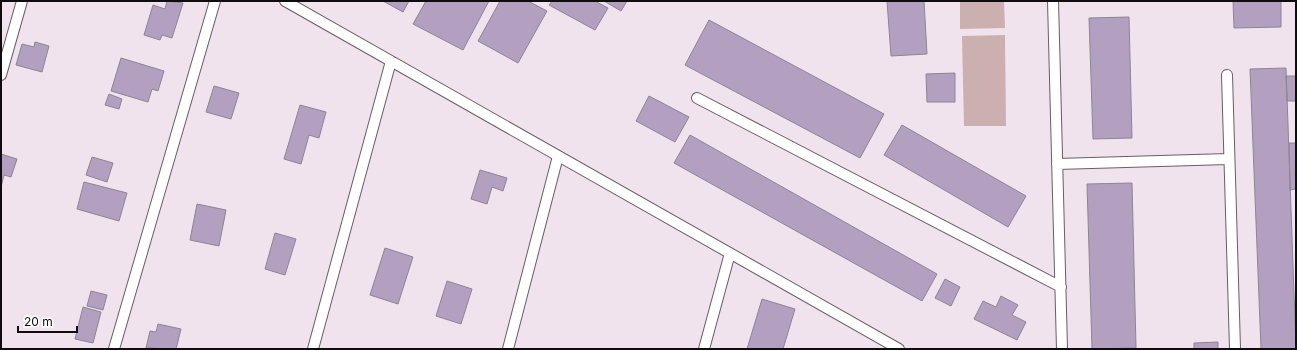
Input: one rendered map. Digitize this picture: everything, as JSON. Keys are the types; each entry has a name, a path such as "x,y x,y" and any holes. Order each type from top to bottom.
{"lane":[{"path":"1,75 22,1"},
{"path":"114,349 215,1"},
{"path":"285,1 899,349"},
{"path":"1053,1 1062,349"},
{"path":"313,349 391,61"},
{"path":"1227,75 1234,349"},
{"path":"697,98 1061,287"},
{"path":"508,349 558,156"},
{"path":"1057,164 1229,159"},
{"path":"704,349 730,253"}],"shaded area":[{"path":"960,1 1004,1 1005,28 960,29"},
{"path":"1005,35 1006,126 964,126 962,36"}],"building":[{"path":"167,1 183,3 172,38 162,35 160,40 144,35 153,5 165,9"},
{"path":"383,1 409,1 403,12"},
{"path":"426,1 489,1 463,50 413,24"},
{"path":"500,1 528,1 547,11 518,63 478,41"},
{"path":"552,1 595,1 608,8 595,30 549,5"},
{"path":"604,1 627,1 621,11"},
{"path":"887,1 924,1 927,54 891,56"},
{"path":"1233,1 1281,1 1281,27 1234,28"},
{"path":"1129,17 1132,138 1093,139 1089,18"},
{"path":"709,20 884,114 860,158 685,65"},
{"path":"35,42 49,46 42,72 16,65 22,44 34,47"},
{"path":"121,58 164,71 158,91 152,89 148,102 111,91"},
{"path":"1286,68 1296,349 1261,349 1250,69"},
{"path":"955,73 955,102 927,102 926,74"},
{"path":"1286,76 1296,76 1296,101 1287,101"},
{"path":"214,86 239,93 231,119 206,112"},
{"path":"109,94 122,99 119,109 105,105"},
{"path":"649,96 689,117 675,142 636,121"},
{"path":"300,105 326,112 319,138 309,135 301,164 284,159"},
{"path":"902,125 1026,196 1008,227 884,155"},
{"path":"690,135 937,274 922,301 674,163"},
{"path":"1289,143 1296,143 1296,189 1290,190"},
{"path":"1,154 17,159 11,177 4,175 1,187"},
{"path":"92,157 113,163 107,182 86,175"},
{"path":"480,170 507,178 503,191 492,187 487,204 471,199"},
{"path":"84,182 127,193 119,221 77,209"},
{"path":"1132,183 1136,348 1092,349 1087,184"},
{"path":"197,204 226,210 219,246 190,240"},
{"path":"275,233 296,239 285,275 265,269"},
{"path":"385,248 413,257 398,304 370,295"},
{"path":"945,279 960,287 951,306 935,298"},
{"path":"447,281 472,289 461,324 436,316"},
{"path":"91,291 107,295 103,310 87,306"},
{"path":"1001,296 1018,305 1012,315 1026,322 1017,340 974,319 983,301 996,307"},
{"path":"762,299 795,309 783,349 747,349"},
{"path":"83,307 101,312 93,343 75,339"},
{"path":"158,324 181,329 176,349 146,348 150,331 156,332"},
{"path":"1218,342 1218,349 1194,349 1194,343"}]}
